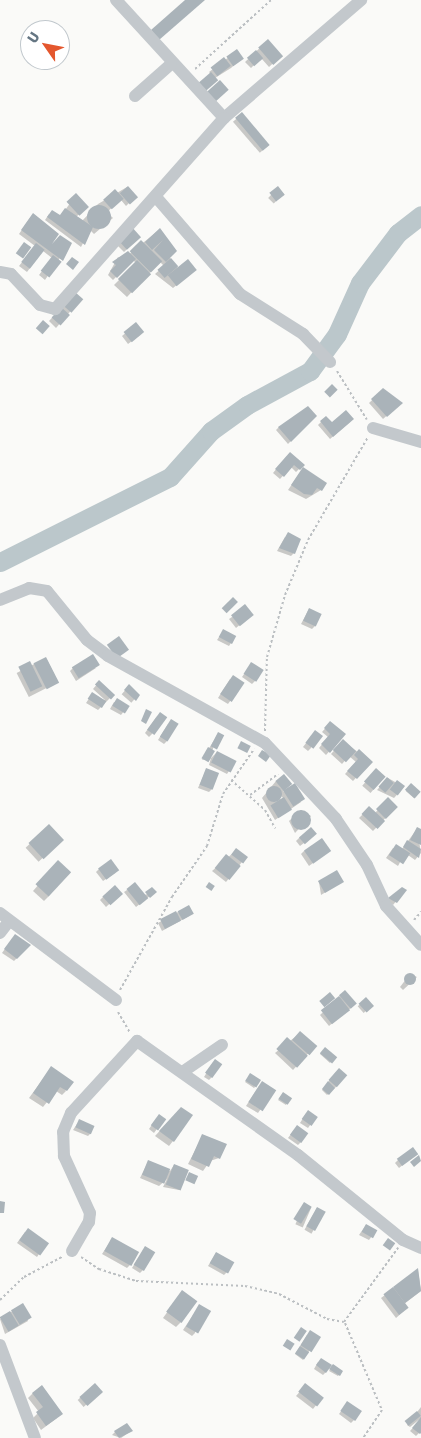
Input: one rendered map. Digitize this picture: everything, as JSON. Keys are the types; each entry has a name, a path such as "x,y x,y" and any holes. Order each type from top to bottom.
{"street":[{"path":"116,0 184,79 224,118"},
{"path":"0,272 11,274 40,305 55,310 224,118 362,0"},
{"path":"135,96 171,64"},
{"path":"156,197 240,294 313,343 330,362"},
{"path":"373,428 421,442"},
{"path":"0,600 30,588 47,591 87,640 108,656 261,742 336,819 367,865 386,906 421,945"},
{"path":"0,933 5,917 116,1000"},
{"path":"72,1251 89,1222 90,1213 64,1156 63,1132 71,1113 136,1041 184,1071 368,1208 403,1240 421,1248"},
{"path":"184,1071 222,1045"},
{"path":"0,1345 35,1438"}],"path":[{"path":"184,79 271,0"},
{"path":"136,1041 124,1025 116,1000 163,912 207,846 231,780 261,742 267,658 285,595 308,540 373,428 330,362"},
{"path":"250,795 286,768"},
{"path":"231,780 250,795 275,828"},
{"path":"344,1322 403,1240"},
{"path":"0,1300 24,1277 72,1251 114,1276 245,1286 278,1294 327,1319 344,1322"},
{"path":"344,1322 382,1410 363,1438"}],"building":[{"path":"185,0 205,0 159,40 151,30"},
{"path":"268,39 283,56 273,65 258,48"},
{"path":"237,49 244,59 233,66 226,56"},
{"path":"256,50 263,58 254,66 247,58"},
{"path":"224,57 231,66 217,76 211,67"},
{"path":"211,72 218,80 205,92 197,84"},
{"path":"220,80 229,90 212,104 204,95"},
{"path":"242,112 270,145 263,151 235,118"},
{"path":"128,186 138,197 130,205 120,193"},
{"path":"278,186 285,195 276,201 269,193"},
{"path":"115,189 124,199 112,209 103,200"},
{"path":"76,193 89,207 79,216 66,202"},
{"path":"99,205 108,208 111,217 108,226 99,229 90,226 87,217 90,208"},
{"path":"65,208 93,227 85,245 47,217 52,210 60,215"},
{"path":"33,213 59,234 52,244 60,235 72,243 63,261 21,230"},
{"path":"131,226 141,237 127,250 117,239"},
{"path":"160,228 177,251 166,262 154,250 163,240 152,250 145,242"},
{"path":"141,240 162,261 151,273 130,251"},
{"path":"24,242 31,247 23,259 16,253"},
{"path":"36,243 45,250 30,269 21,262"},
{"path":"128,251 136,259 117,278 110,271 116,265 112,262"},
{"path":"53,255 62,262 49,278 41,271"},
{"path":"72,257 79,262 73,270 66,264"},
{"path":"171,258 178,266 165,278 157,270"},
{"path":"188,259 197,270 177,286 168,275"},
{"path":"137,260 151,274 132,293 118,279"},
{"path":"75,292 83,299 71,313 63,306"},
{"path":"61,307 70,315 61,325 52,317"},
{"path":"43,320 50,326 43,334 36,328"},
{"path":"136,322 144,332 132,342 124,332"},
{"path":"332,384 338,390 330,397 324,392"},
{"path":"383,388 403,403 387,417 371,399"},
{"path":"308,406 317,416 291,442 278,427"},
{"path":"346,410 354,419 333,437 320,421 326,416 332,422"},
{"path":"290,452 305,465 300,470 294,465 284,477 275,469"},
{"path":"303,467 327,483 322,491 317,488 312,495 304,494 291,485"},
{"path":"288,532 301,539 295,554 279,548"},
{"path":"233,597 238,602 227,613 222,608"},
{"path":"245,604 254,615 240,626 231,615"},
{"path":"309,608 322,614 316,627 303,621"},
{"path":"223,629 236,636 232,644 219,637"},
{"path":"119,636 129,650 117,659 107,645"},
{"path":"93,654 100,665 79,678 72,667"},
{"path":"46,657 59,683 47,689 34,663"},
{"path":"30,661 42,686 31,692 18,667"},
{"path":"251,662 264,670 256,682 244,674"},
{"path":"233,675 245,683 232,702 220,694"},
{"path":"99,680 115,695 111,699 95,684"},
{"path":"129,684 140,695 136,701 124,690"},
{"path":"92,692 106,701 102,708 88,699"},
{"path":"117,698 130,706 125,714 112,706"},
{"path":"146,709 152,712 146,724 141,721"},
{"path":"160,712 167,717 154,735 147,730"},
{"path":"171,719 179,724 168,742 160,737"},
{"path":"330,721 346,734 330,753 321,744 330,734 324,728"},
{"path":"315,730 323,736 313,749 305,743"},
{"path":"218,732 224,735 217,749 211,746"},
{"path":"343,739 356,751 346,762 333,750"},
{"path":"241,741 251,746 247,753 237,748"},
{"path":"208,747 215,751 208,762 202,758"},
{"path":"359,749 373,762 357,779 347,771 358,759 354,755"},
{"path":"262,750 271,755 266,762 258,756"},
{"path":"217,751 237,761 231,773 211,763"},
{"path":"206,768 219,773 213,790 200,785"},
{"path":"376,768 386,777 374,790 364,781"},
{"path":"284,774 292,784 284,791 275,781"},
{"path":"387,777 394,783 385,793 378,787"},
{"path":"397,780 405,786 398,796 390,790"},
{"path":"295,783 305,799 293,807 283,790"},
{"path":"411,783 421,792 415,798 405,790"},
{"path":"274,786 280,788 282,794 280,800 274,802 268,800 266,794 268,788"},
{"path":"284,797 292,810 278,818 270,805"},
{"path":"388,797 398,807 386,819 376,809"},
{"path":"369,806 385,821 378,829 361,814"},
{"path":"297,810 305,810 311,816 311,824 305,830 297,830 291,824 291,816"},
{"path":"49,824 64,840 44,859 29,843"},
{"path":"311,827 317,834 305,844 299,837"},
{"path":"417,827 421,829 421,845 410,840"},
{"path":"322,838 331,851 313,864 304,851"},
{"path":"407,840 421,849 419,858 403,847"},
{"path":"396,844 410,853 403,864 389,855"},
{"path":"236,848 248,857 243,863 231,854"},
{"path":"226,854 241,866 229,880 215,868"},
{"path":"111,859 119,870 106,880 98,868"},
{"path":"58,860 71,872 49,896 35,884"},
{"path":"337,870 344,882 325,893 318,881"},
{"path":"135,882 148,898 140,905 126,889"},
{"path":"209,882 215,886 211,891 206,887"},
{"path":"115,885 123,894 110,905 102,896"},
{"path":"152,887 157,892 150,898 145,892"},
{"path":"402,887 407,890 397,903 388,898"},
{"path":"189,905 194,914 182,920 178,911"},
{"path":"176,911 181,921 165,929 160,919"},
{"path":"15,934 31,945 17,959 4,949"},
{"path":"412,973 415,974 415,984 408,985 405,984 404,977 405,974"},
{"path":"345,990 357,1004 351,1009 339,995"},
{"path":"330,992 335,998 324,1007 319,1001"},
{"path":"339,996 350,1010 332,1024 321,1010"},
{"path":"366,997 374,1006 367,1013 359,1004"},
{"path":"300,1031 317,1046 309,1055 292,1040"},
{"path":"287,1037 308,1056 297,1068 276,1049"},
{"path":"325,1047 337,1057 332,1063 320,1053"},
{"path":"215,1059 222,1064 212,1078 205,1073"},
{"path":"51,1066 74,1082 67,1091 60,1087 49,1104 33,1093"},
{"path":"339,1068 347,1075 337,1087 329,1080"},
{"path":"250,1073 261,1080 256,1088 245,1081"},
{"path":"262,1081 276,1090 263,1111 248,1102"},
{"path":"328,1081 335,1088 329,1095 322,1089"},
{"path":"283,1092 292,1098 288,1105 279,1099"},
{"path":"181,1107 193,1115 174,1142 159,1131"},
{"path":"308,1110 318,1117 312,1126 302,1119"},
{"path":"159,1114 166,1119 158,1131 151,1125"},
{"path":"79,1119 95,1126 91,1134 75,1127"},
{"path":"297,1125 308,1133 301,1143 290,1135"},
{"path":"202,1134 227,1144 220,1159 214,1156 209,1167 191,1159"},
{"path":"413,1147 418,1154 402,1166 397,1159"},
{"path":"419,1155 421,1161 414,1167 410,1162"},
{"path":"148,1160 170,1169 164,1184 142,1175"},
{"path":"174,1164 189,1170 181,1190 166,1184"},
{"path":"189,1172 198,1176 194,1184 185,1180"},
{"path":"0,1201 5,1202 4,1213 0,1213"},
{"path":"304,1202 312,1207 301,1224 293,1219"},
{"path":"317,1207 326,1212 315,1231 306,1226"},
{"path":"366,1224 377,1230 373,1238 362,1232"},
{"path":"28,1228 49,1243 40,1255 19,1240"},
{"path":"112,1237 139,1252 131,1266 104,1251"},
{"path":"388,1238 395,1243 390,1251 383,1245"},
{"path":"145,1246 155,1252 144,1271 134,1265"},
{"path":"216,1252 234,1262 228,1274 210,1263"},
{"path":"418,1268 421,1291 405,1303 393,1287"},
{"path":"393,1287 409,1308 399,1315 383,1294"},
{"path":"182,1290 197,1301 182,1323 166,1312"},
{"path":"23,1303 32,1318 20,1325 11,1310"},
{"path":"199,1304 211,1311 198,1334 186,1327"},
{"path":"10,1311 19,1326 8,1332 0,1317"},
{"path":"301,1327 307,1331 300,1342 294,1338"},
{"path":"310,1330 321,1337 311,1352 300,1345"},
{"path":"287,1339 295,1344 290,1351 283,1346"},
{"path":"300,1346 309,1352 304,1360 295,1353"},
{"path":"321,1358 332,1365 326,1373 316,1365"},
{"path":"333,1364 343,1371 340,1376 329,1369"},
{"path":"95,1383 103,1392 87,1406 79,1397"},
{"path":"305,1383 324,1398 317,1406 298,1392"},
{"path":"42,1385 63,1414 46,1426 36,1412 43,1407 32,1393"},
{"path":"347,1401 362,1411 355,1421 340,1411"},
{"path":"417,1411 421,1416 408,1426 405,1421"},
{"path":"421,1417 421,1433 420,1434 412,1428"},
{"path":"127,1423 133,1431 119,1438 114,1431"}],"waterway":[{"path":"0,562 170,477 211,431 247,405 310,371 337,334 360,283 398,233 421,215"}]}
